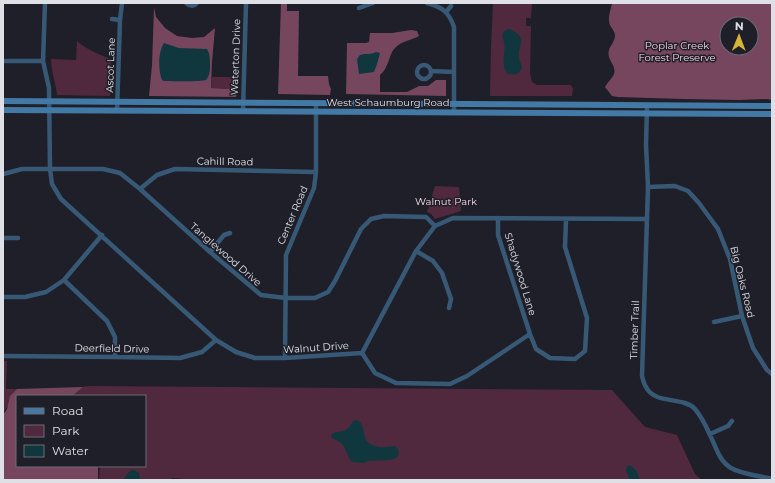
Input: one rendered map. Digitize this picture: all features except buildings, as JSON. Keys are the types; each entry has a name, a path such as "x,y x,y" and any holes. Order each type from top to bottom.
{"main road":[{"name":"West Schaumburg Road","path":"3,101 772,106"},
{"name":"West Schaumburg Road","path":"3,110 772,114"}],"street":[{"name":"Walnut Drive","path":"45,3 43,61 49,88 50,169 52,184 61,199 216,340 236,352 255,358 285,358 362,353 416,251 434,226"},
{"name":"Ascot Lane","path":"117,111 120,20 122,3"},
{"path":"186,3 192,6 197,3"},
{"name":"Waterton Drive","path":"243,111 246,3"},
{"path":"359,8 373,3"},
{"path":"427,3 446,12 452,20 454,27 454,112"},
{"path":"446,12 451,6"},
{"path":"112,19 120,20"},
{"path":"3,60 43,61"},
{"path":"431,71 454,72"},
{"name":"Center Road","path":"285,358 286,255 314,188 316,172 316,103"},
{"name":"Timber Trail","path":"647,105 646,145 648,187 642,376 647,389 656,396 666,400 684,402 694,408 701,417 710,434 721,460 730,468 740,472 772,479"},
{"name":"Tanglewood Drive","path":"3,174 22,169 103,169 120,173 261,295 286,298 315,298 328,292 361,229 371,219 384,216 426,217 434,226"},
{"name":"Cahill Road","path":"140,189 157,175 175,169 316,172"},
{"name":"Big Oaks Road","path":"648,187 675,186 688,191 718,228 730,259 742,316 753,348 767,370 772,374"},
{"path":"434,226 453,218 647,219"},
{"name":"Shadywood Lane","path":"498,218 498,235 536,349 550,358 574,359 585,351 587,318 565,247 566,219"},
{"path":"210,252 224,235 230,233"},
{"path":"3,296 24,297 46,292 64,280 102,235"},
{"path":"3,238 18,238"},
{"path":"416,251 433,261 442,273 451,299 449,308"},
{"path":"64,280 107,321 115,336 116,357"},
{"path":"714,322 742,316"},
{"path":"362,353 375,373 396,383 450,384 467,376 530,334"},
{"name":"Deerfield Drive","path":"3,356 180,358 202,352 216,340"},
{"path":"710,434 728,426 732,421"}],"green space":[{"path":"281,3 287,3 287,11 299,11 298,76 328,76 331,89 330,95 278,94"},
{"path":"493,3 532,3 531,18 526,18 526,26 531,26 530,73 532,82 537,85 571,85 573,89 572,96 490,96"},
{"name":"Poplar Creek Forest Preserve","path":"612,3 772,3 772,100 683,99 612,96 605,87 615,71 608,54 615,36 609,23"},
{"path":"154,7 156,17 165,28 177,36 192,38 204,37 215,28 211,88 237,89 236,97 149,96 152,65"},
{"path":"411,30 417,31 419,36 401,43 394,49 385,69 380,75 380,92 407,92 419,86 428,86 436,80 446,80 446,96 346,94 347,43 369,42 370,33 392,33"},
{"path":"77,41 93,52 111,59 110,96 57,95 51,59 76,60"},
{"path":"212,77 238,77 237,89 211,89"},
{"name":"Walnut Park","path":"435,186 459,187 461,211 435,219 427,212"},
{"path":"3,361 7,361 6,389 17,389 3,414"},
{"path":"83,387 73,395 16,395 16,467 98,467 98,480 3,480 3,415 7,409 10,396 17,389"},
{"path":"79,388 612,390 645,427 677,435 695,474 702,480 199,480 172,478 171,480 99,480 100,467 146,467 146,395 72,395"}],"water":[{"path":"509,29 518,34 521,40 519,53 522,68 515,74 508,74 504,66 504,42 502,37 504,32"},
{"path":"164,43 179,48 207,49 210,57 210,68 209,75 206,80 162,80 159,61"},
{"path":"376,52 380,53 374,72 359,74 357,59 360,55"},
{"path":"357,420 362,426 368,442 379,447 395,446 398,449 399,454 396,458 390,460 368,461 364,463 353,462 350,460 341,443 331,437 331,435 344,431 353,421"},
{"path":"629,465 636,471 640,480 630,480 626,471 627,466"},
{"path":"131,470 139,473 140,480 124,480 126,475"}]}
